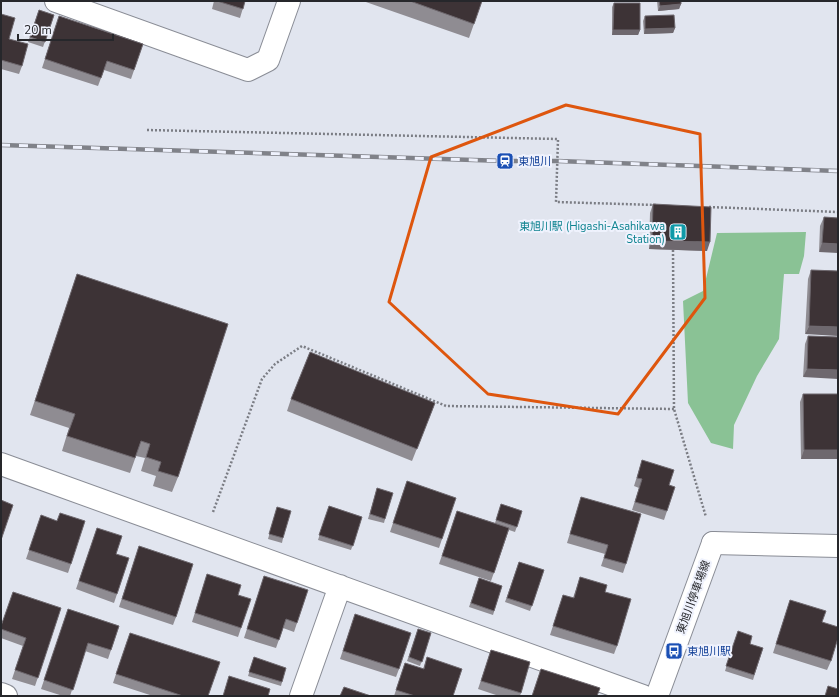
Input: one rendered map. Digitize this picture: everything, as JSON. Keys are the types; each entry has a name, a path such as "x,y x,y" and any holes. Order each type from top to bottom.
{"street":[{"path":"56,1 248,70 268,60 289,1"},
{"path":"1,464 643,696"},
{"path":"713,543 838,546"},
{"name":"東旭川停車場線","path":"657,696 713,543"},
{"path":"301,696 340,586"},
{"path":"1,694 6,696"}],"path":[{"path":"147,130 558,139 556,202 662,205"},
{"path":"702,207 838,212"},
{"path":"672,250 674,409 713,543"},
{"path":"204,538 262,379 275,364 302,346 446,406 674,409"}],"highlighted area":[{"path":"566,105 700,134 705,298 618,414 488,394 389,302 431,157"}],"green space":[{"path":"806,232 804,256 799,274 784,274 779,339 757,376 734,425 733,449 711,443 688,403 683,301 703,291 717,233"}],"building":[{"path":"217,1 245,1 243,9"},
{"path":"410,1 482,1 474,24"},
{"path":"659,1 681,1 681,4 660,6"},
{"path":"614,3 640,3 640,30 613,30"},
{"path":"39,10 54,15 45,42 30,37"},
{"path":"1,14 15,18 9,39 28,44 22,66 1,60"},
{"path":"674,15 675,28 645,29 645,16"},
{"path":"59,16 143,44 134,70 107,61 101,78 45,59"},
{"name":"東旭川駅 (Higashi-Asahikawa Station)","path":"653,204 711,207 710,242 652,241"},
{"path":"824,217 838,218 838,244 822,243"},
{"path":"811,270 838,271 838,327 809,326"},
{"path":"77,274 228,324 178,477 158,471 161,462 146,457 150,444 141,441 135,458 67,436 75,414 35,401"},
{"path":"808,336 838,337 838,370 807,369"},
{"path":"310,352 435,403 417,449 291,399"},
{"path":"803,394 838,394 838,450 804,450"},
{"path":"642,460 674,470 669,485 675,487 667,511 635,502 642,479 637,478"},
{"path":"407,481 456,498 442,539 393,523"},
{"path":"377,488 393,493 385,519 370,514"},
{"path":"581,497 641,514 626,564 604,558 608,545 570,534"},
{"path":"1,500 13,505 1,540"},
{"path":"501,504 522,511 517,527 496,520"},
{"path":"329,506 362,517 353,546 319,535"},
{"path":"277,507 291,511 283,538 269,534"},
{"path":"457,511 509,528 494,573 442,556"},
{"path":"60,513 85,521 71,564 29,550 41,515 57,521"},
{"path":"97,528 122,536 116,554 129,558 117,594 79,581"},
{"path":"139,546 193,564 176,617 122,599"},
{"path":"519,562 544,570 532,606 507,598"},
{"path":"207,574 241,585 238,595 251,599 241,628 195,613"},
{"path":"264,576 308,590 297,623 286,619 279,640 247,629"},
{"path":"580,577 607,585 605,592 631,599 617,646 553,626 563,595 574,598"},
{"path":"479,578 502,586 494,611 471,603"},
{"path":"13,592 61,608 38,678 15,670 26,638 1,629"},
{"path":"790,600 826,611 822,622 838,627 838,638 831,661 776,644"},
{"path":"68,609 119,626 111,650 88,643 73,690 44,680"},
{"path":"355,614 411,633 399,669 343,651"},
{"path":"418,629 431,633 422,662 409,657"},
{"path":"738,631 752,636 750,644 763,648 754,675 726,666"},
{"path":"130,633 220,662 208,696 183,696 116,674"},
{"path":"491,650 530,662 521,693 481,681"},
{"path":"254,657 286,668 282,682 249,672"},
{"path":"427,657 462,669 453,696 415,696 396,690 405,663 424,669"},
{"path":"541,669 600,688 597,696 532,696"},
{"path":"229,676 270,689 268,696 223,696"},
{"path":"828,686 838,689 838,696 825,696"},
{"path":"344,687 371,696 340,696"}],"railway":[{"path":"1,145 505,161 557,161 838,171"}],"place":[{"name":"東旭川","path":"505,161"},
{"name":"東旭川駅 (Higashi-Asahikawa Station)","path":"678,232"},
{"name":"東旭川駅","path":"674,651"}]}
